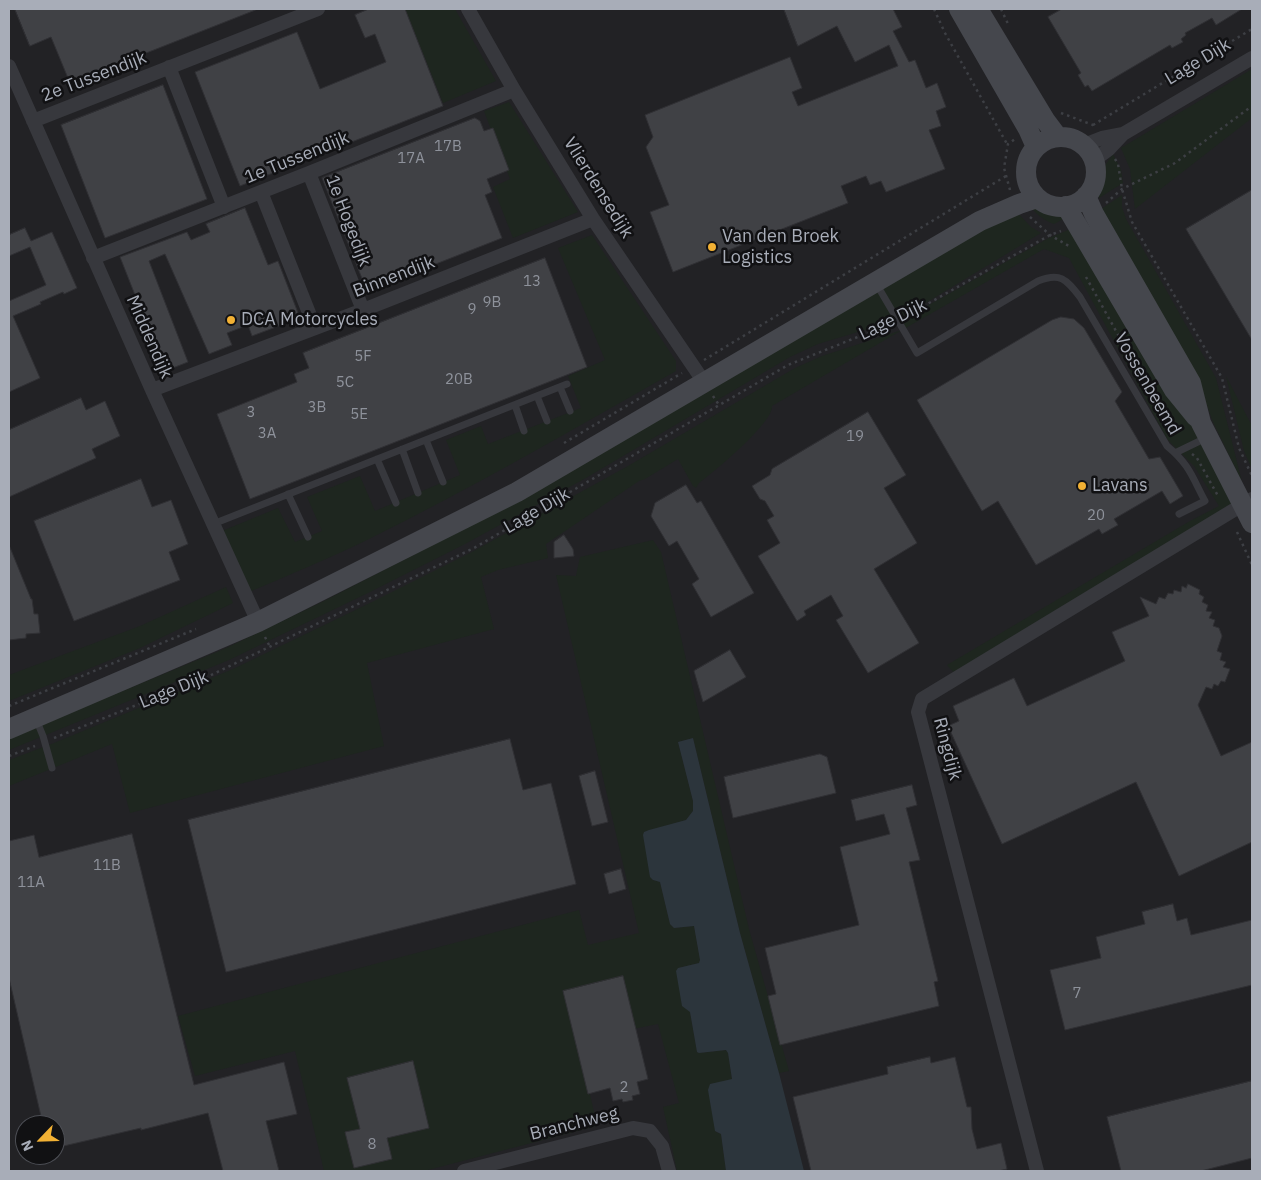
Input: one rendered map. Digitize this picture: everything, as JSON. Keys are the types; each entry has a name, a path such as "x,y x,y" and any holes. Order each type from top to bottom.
{"main road":[{"path":"959,9 1043,127 1057,136 1075,139 1089,153 1096,175 1086,196 1074,204 1066,206 1048,204 1018,193"},
{"path":"978,9 1043,127"},
{"name":"Lage Dijk","path":"9,729 258,622 517,492 699,374 875,282 980,221 1018,193 1026,179 1028,158 1043,127"},
{"name":"Vossenbeemd","path":"1086,196 1094,214 1190,383 1204,430 1241,506 1252,523"},
{"name":"Vossenbeemd","path":"1066,206 1174,390 1204,430"}],"street":[{"name":"2e Tussendijk","path":"33,121 318,9"},
{"name":"Vlierdensedijk","path":"468,9 514,90 593,219 699,374"},
{"name":"Lage Dijk","path":"1089,153 1109,149 1123,134 1252,58"},
{"name":"Middendijk","path":"9,66 152,390 258,622"},
{"name":"2e Tussendijk","path":"169,67 224,207"},
{"name":"1e Tussendijk","path":"94,258 309,174 514,90"},
{"name":"1e Hogedijk","path":"309,174 363,310"},
{"path":"261,192 315,328"},
{"name":"Binnendijk","path":"152,390 363,310 593,219"},
{"name":"Ringdijk","path":"1037,1171 918,712 922,699 1241,506"},
{"name":"Branchweg","path":"464,1171 633,1128 650,1131 662,1146 669,1171"}],"lane":[{"path":"875,282 917,353 1038,281 1050,276 1061,278 1070,284 1080,296 1167,446 1180,456 1190,470 1205,502 1179,514"},
{"path":"213,524 564,386 570,412"},
{"path":"537,396 547,421"},
{"path":"515,405 524,430"},
{"path":"1175,453 1186,448 1204,430"},
{"path":"426,440 443,482"},
{"path":"402,449 418,493"},
{"path":"377,459 396,502"},
{"path":"288,494 308,537"},
{"path":"35,718 45,742 52,768"}],"path":[{"path":"934,9 945,33 1008,144 1004,168 1018,193 1027,215 1050,236 1070,246"},
{"name":"Lage Dijk","path":"1093,124 1252,29"},
{"path":"1252,106 1175,164 1122,189 1132,222 1222,378 1239,448 1252,476"},
{"path":"1008,144 1043,127"},
{"path":"559,446 699,374 1018,193"},
{"name":"Lage Dijk","path":"9,756 207,677 474,548 788,365 883,328 1050,236"},
{"name":"Vossenbeemd","path":"1084,272 1164,419"},
{"name":"Vossenbeemd","path":"1186,448 1241,506 1252,565"},
{"path":"9,706 197,628"}],"shaded area":[{"path":"9,9 1252,9 1252,1171 9,1171"},
{"path":"405,9 455,9 496,81 443,103"},
{"path":"1252,69 1252,118 1135,209 1130,169 1121,148"},
{"path":"509,102 578,212 513,238 493,187 510,179 484,111"},
{"path":"1113,154 1121,170 1123,183 1099,198 1102,174"},
{"path":"1122,195 1122,207 1126,219 1216,378 1242,482 1213,422 1196,376 1101,209"},
{"path":"1033,203 1062,213 1065,218 1054,224 1040,216 1028,204"},
{"path":"1016,211 1031,227 1041,233 906,315 888,323 818,344 790,357 586,478 465,544 368,593 229,660 9,750 9,738 224,649 324,601 479,521"},
{"path":"1075,227 1196,427 1234,504 955,674 947,665 1190,521 1219,506 1194,466 1167,439 1069,258 1044,249 904,329 900,321 1047,239"},
{"path":"592,235 676,361 676,371 445,500 338,554 249,592 222,531 278,508 295,542 322,531 307,497 360,476 375,511 460,475 446,440 481,426 488,444 581,408 568,376 605,360 558,248"},
{"path":"902,330 772,406 770,413 753,435 699,483 696,488 678,459 639,481 546,544 548,558 498,570 481,577 494,629 367,663 384,746 130,813 112,744 9,786 9,760 233,669 470,553 628,466 795,368 822,356"},
{"path":"1226,376 1252,426 1252,469 1244,451"},
{"path":"653,540 661,552 749,929 789,1071 779,1073 740,933 693,738 678,742 693,801 693,811 686,820 644,832 650,876 653,880 660,882 670,924 674,928 694,926 699,963 678,968 690,1012 697,1052 726,1050 728,1053 732,1080 710,1084 716,1132 721,1134 726,1171 677,1171 663,1107 679,1103 658,1024 578,1040 597,1126 424,1171 324,1171 295,1051 195,1076 178,1016 579,910 588,945 639,933 556,575 576,576 580,557"},
{"path":"226,587 233,603 140,648 9,701 9,675 140,626"},
{"path":"693,738 740,933 804,1171 726,1171 721,1134 715,1131 708,1090 710,1084 732,1079 728,1053 726,1050 697,1052 690,1012 682,1006 676,971 678,968 699,963 694,926 674,928 670,924 660,882 650,877 643,835 644,832 649,830 686,820 693,811 693,801 678,742"}],"building":[{"path":"15,9 258,9 70,83 51,37 30,46"},
{"path":"369,9 405,9 443,106 240,186 195,72 297,32 320,89 386,62 375,34 365,38 355,15"},
{"path":"784,9 893,9 902,27 893,31 909,62 915,60 926,88 937,83 946,107 936,111 941,126 929,130 945,169 886,192 881,181 870,185 866,176 841,186 848,203 673,272 650,212 669,205 646,147 653,137 645,115 790,57 802,88 792,92 798,106 898,66 889,45 855,62 837,26 798,46"},
{"path":"1062,9 1242,9 1216,25 1212,18 1185,33 1186,35 1181,39 1183,42 1172,48 1170,45 1092,91 1088,85 1085,87 1078,75 1081,73 1048,17"},
{"path":"163,85 207,199 105,238 61,125"},
{"path":"475,118 480,121 484,131 493,128 509,170 487,179 492,192 485,195 502,238 367,291 322,178"},
{"path":"1252,190 1252,340 1186,229"},
{"path":"245,208 268,265 278,261 300,318 252,336 248,325 227,333 232,345 209,354 165,254 149,261 188,362 165,371 120,257 187,232 191,240 210,232 206,224"},
{"path":"25,228 31,241 52,232 77,288 40,302 41,304 13,316 40,378 9,392 9,301 46,285 30,247 9,256 9,235"},
{"path":"545,258 587,367 250,499 217,414 297,382 294,374 309,368 303,353"},
{"path":"1061,317 1074,319 1084,328 1122,392 1115,401 1149,459 1160,457 1183,496 1170,504 1162,491 1114,519 1118,525 1102,534 1099,529 1036,565 998,501 982,511 917,400 1052,320"},
{"path":"81,398 86,410 105,401 120,436 92,449 96,458 9,497 9,430"},
{"path":"868,412 906,475 884,488 917,543 874,569 919,643 868,673 836,620 843,616 831,595 804,611 806,615 797,621 758,556 780,543 767,520 774,516 765,501 760,499 752,486 770,475 772,469"},
{"path":"141,479 152,507 171,500 188,544 169,552 180,580 74,621 34,521"},
{"path":"686,485 697,503 701,501 754,593 711,617 692,584 699,579 677,541 669,546 651,516 655,503"},
{"path":"564,535 573,549 574,556 554,558 554,542"},
{"path":"9,545 32,599 34,614 38,614 40,633 26,634 26,638 9,640"},
{"path":"1188,584 1200,590 1199,594 1204,597 1202,602 1208,605 1206,611 1212,612 1209,618 1215,620 1213,626 1219,628 1222,636 1217,651 1222,653 1220,660 1226,662 1223,667 1230,669 1225,682 1221,681 1218,686 1214,684 1212,689 1206,687 1198,705 1221,756 1252,742 1252,842 1179,876 1136,782 1002,844 948,726 959,721 953,706 1014,678 1027,706 1125,661 1112,632 1149,616 1140,597 1156,604 1159,597 1165,599 1168,593 1173,594 1174,590 1181,592 1182,586 1186,588"},
{"path":"730,650 746,677 703,702 694,671"},
{"path":"510,739 523,790 551,783 576,884 226,972 188,820"},
{"path":"820,754 827,757 836,793 733,818 724,777"},
{"path":"595,771 608,822 592,826 579,776"},
{"path":"912,785 917,805 906,808 920,860 909,862 938,981 934,982 939,1006 780,1045 768,996 776,994 765,948 859,925 840,847 890,834 884,814 856,821 851,800"},
{"path":"132,834 194,1085 284,1062 297,1114 266,1121 279,1171 223,1171 208,1113 141,1130 141,1128 65,1146 65,1115 41,1115 9,978 9,841 34,835 39,857"},
{"path":"621,869 626,889 609,894 604,874"},
{"path":"1173,904 1177,921 1187,918 1191,935 1252,920 1252,985 1065,1030 1050,970 1101,958 1096,937 1145,924 1142,912"},
{"path":"623,976 648,1079 637,1082 640,1094 632,1096 633,1100 623,1102 622,1099 613,1101 610,1088 588,1094 563,991"},
{"path":"930,1057 931,1063 955,1057 967,1107 971,1107 972,1129 977,1149 1001,1143 1007,1169 998,1171 811,1171 793,1097 888,1074 887,1067"},
{"path":"413,1061 429,1128 387,1138 392,1159 354,1168 345,1132 360,1129 347,1078"},
{"path":"1252,1081 1252,1158 1201,1171 1121,1171 1107,1117"}],"place":[{"name":"Van den Broek Logistics","path":"712,247"},
{"name":"DCA Motorcycles","path":"231,320"},
{"name":"Lavans","path":"1082,486"}]}
